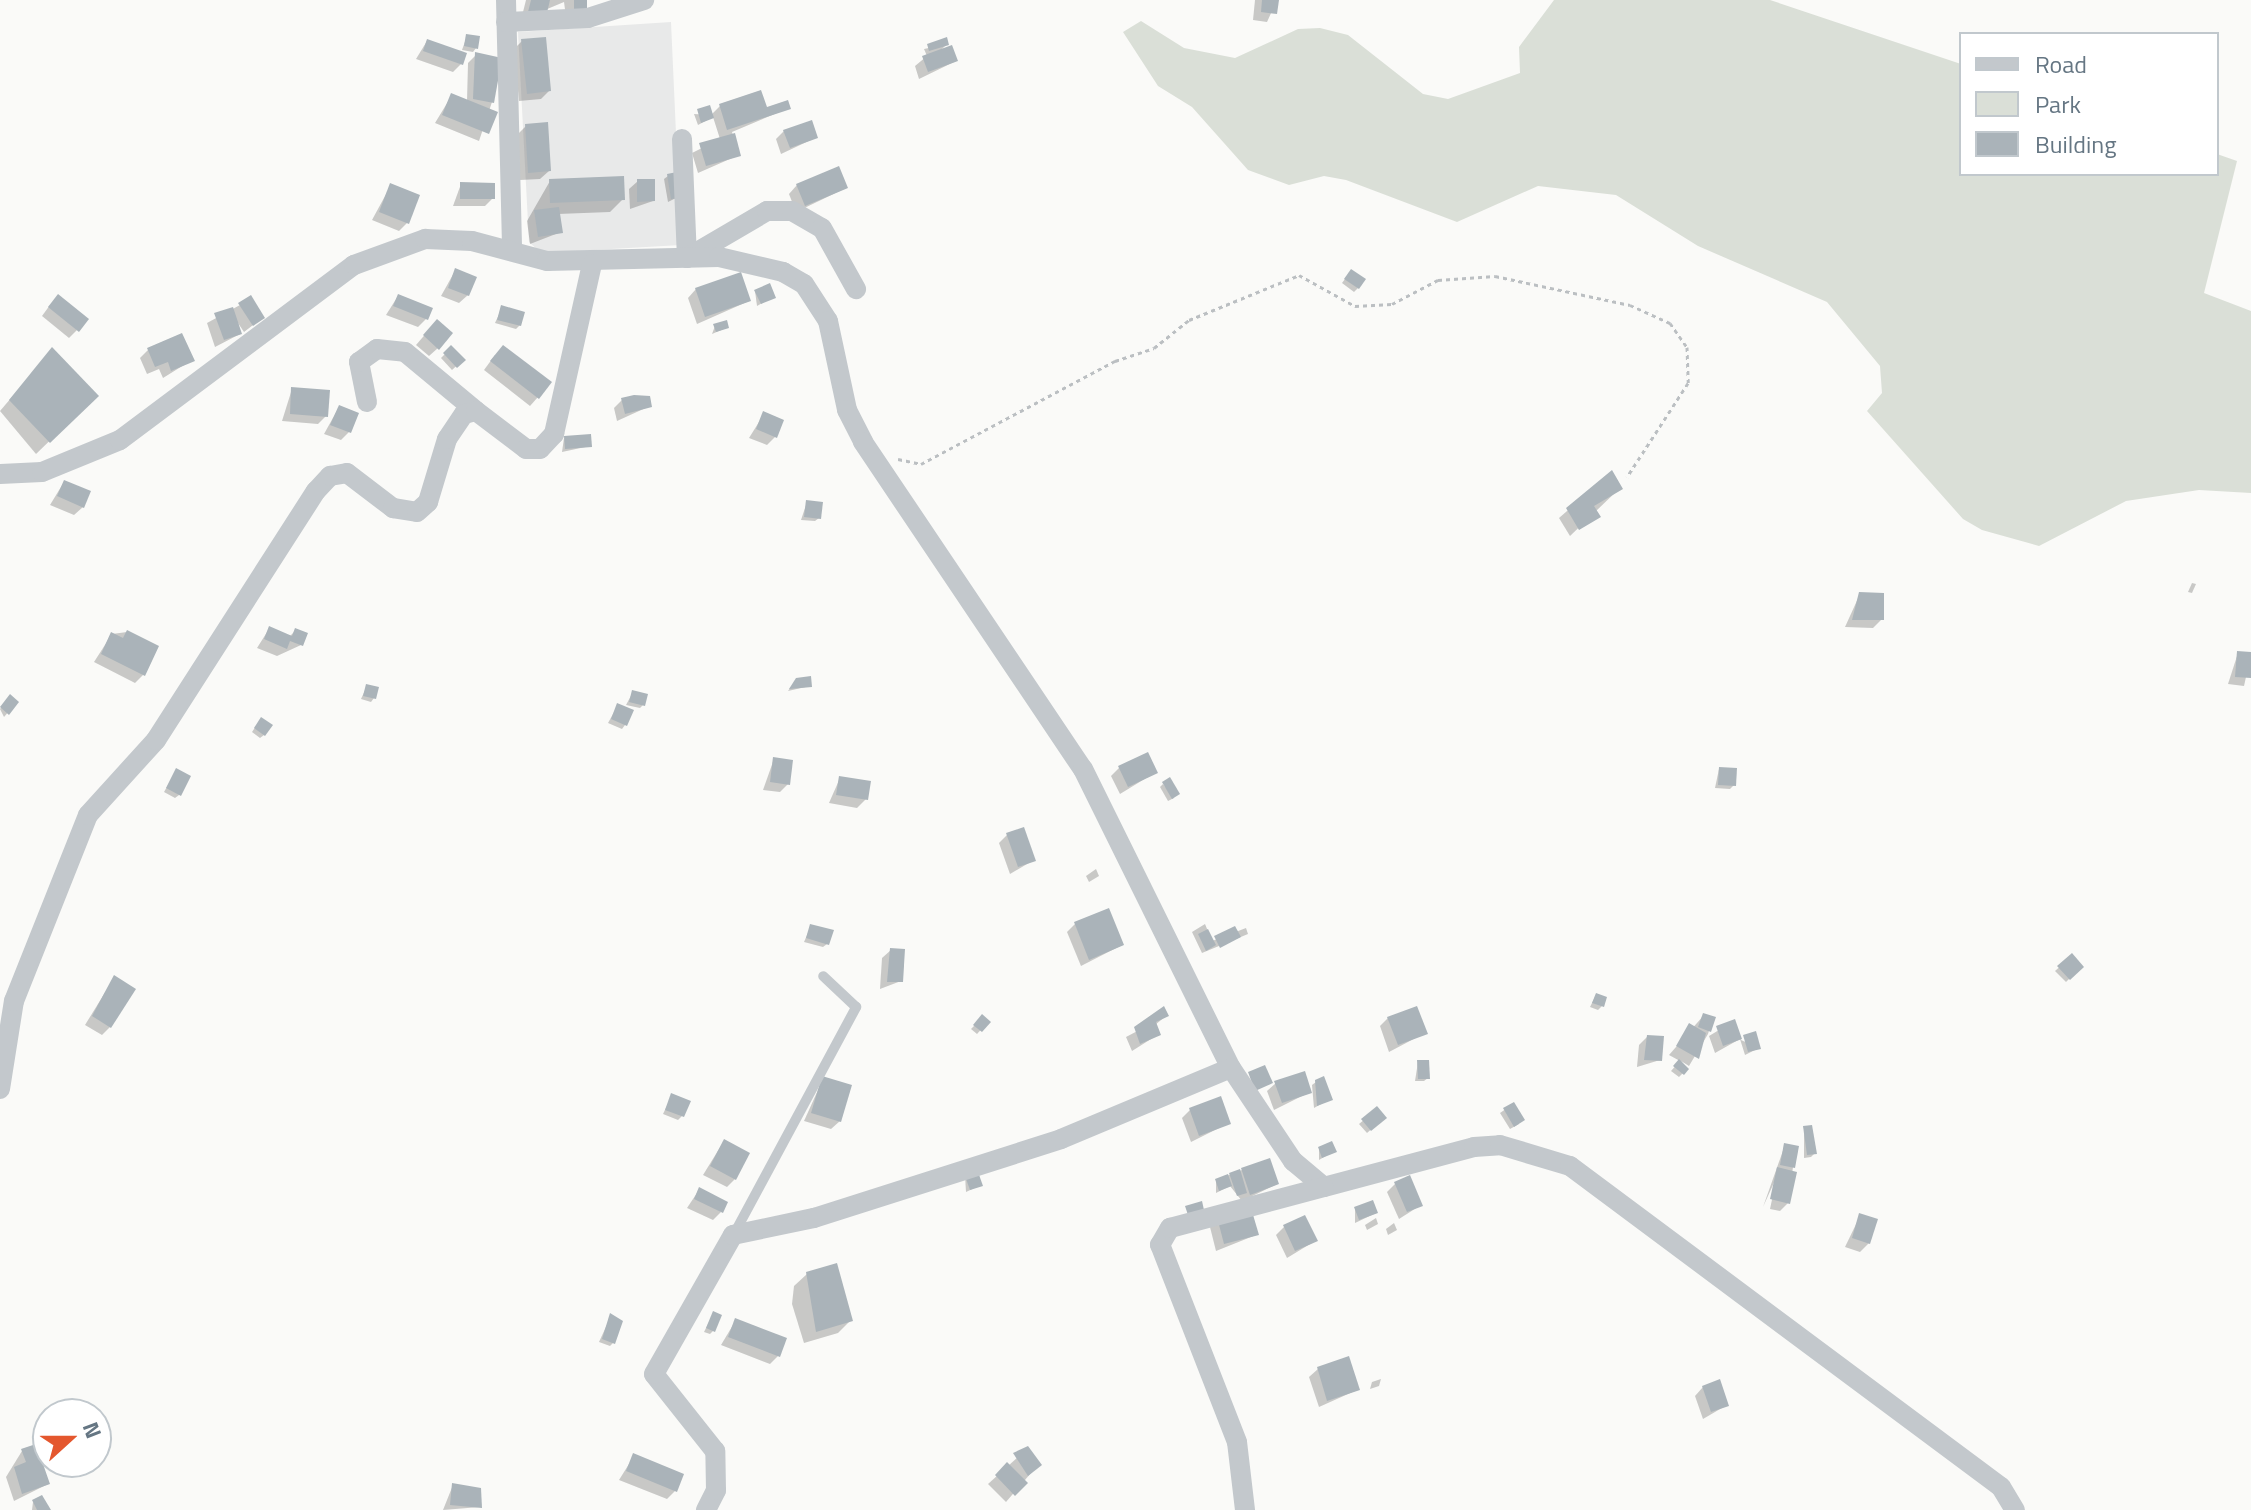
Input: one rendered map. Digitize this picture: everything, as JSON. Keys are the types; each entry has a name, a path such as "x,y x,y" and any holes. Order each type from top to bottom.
{"street":[{"path":"506,0 512,251"},
{"path":"506,22 588,18 644,0"},
{"path":"682,139 687,258"},
{"path":"687,258 754,217 792,211 822,228 856,289"},
{"path":"0,474 42,472 120,440 354,265 425,239 592,264 687,258 747,260 804,284 828,321 843,397 863,442 1083,769 1231,1068 1293,1161 1324,1187"},
{"path":"367,402 359,362 377,349 405,352 526,449 540,449 554,434 592,264"},
{"path":"0,1089 7,996 88,815 156,740 316,491 330,476 347,473 393,508 417,512 428,502 447,439 464,414 476,411"},
{"path":"706,1510 719,1471 715,1451 654,1374 733,1235 814,1218 1061,1139 1231,1068"},
{"path":"1245,1510 1237,1442 1160,1245 1170,1228 1474,1147 1513,1147 1570,1166 2001,1487 2015,1510"}],"lane":[{"path":"733,1235 856,1007 823,976"}],"path":[{"path":"863,442 921,464 1115,361 1154,348 1189,320 1299,275 1355,306 1392,304 1438,280 1495,276 1630,305 1670,323 1687,347 1688,383 1627,477"}],"shaded area":[{"path":"671,22 681,245 541,253 529,242 518,32"}],"green space":[{"path":"1554,0 1770,0 1959,63 1959,176 2219,176 2219,155 2237,161 2204,293 2251,311 2251,493 2199,490 2126,501 2039,546 1982,530 1963,519 1867,411 1882,393 1880,366 1827,302 1698,246 1616,195 1538,186 1457,222 1346,180 1324,176 1289,185 1248,170 1192,107 1158,86 1123,32 1141,21 1184,48 1235,58 1298,29 1320,28 1348,35 1423,94 1448,99 1520,73 1519,47"}],"building":[{"path":"531,0 550,0 546,17 528,12"},
{"path":"574,0 587,0 587,10 574,10"},
{"path":"1262,0 1279,0 1277,14 1261,12"},
{"path":"466,34 480,36 478,49 464,46"},
{"path":"546,37 551,91 527,94 521,39"},
{"path":"947,37 949,45 929,51 927,44"},
{"path":"427,39 467,53 463,65 423,51"},
{"path":"952,45 958,61 928,72 922,56"},
{"path":"475,52 502,58 494,103 473,99"},
{"path":"761,90 767,107 788,100 791,109 727,130 719,104"},
{"path":"451,93 498,112 489,134 442,115"},
{"path":"710,105 714,118 701,123 697,109"},
{"path":"812,120 818,138 790,148 783,130"},
{"path":"548,122 551,171 528,173 525,124"},
{"path":"735,133 741,156 706,166 699,143"},
{"path":"839,166 848,188 805,206 796,184"},
{"path":"677,172 680,198 671,199 667,174"},
{"path":"624,176 625,200 550,203 549,179"},
{"path":"637,179 655,179 655,201 637,202"},
{"path":"460,182 495,183 495,199 460,199"},
{"path":"390,183 420,195 409,224 379,212"},
{"path":"559,207 563,233 538,237 534,210"},
{"path":"455,268 477,277 469,296 448,288"},
{"path":"1351,269 1366,279 1359,289 1344,279"},
{"path":"741,272 751,301 705,317 695,288"},
{"path":"770,283 776,298 761,304 754,290"},
{"path":"58,294 89,319 79,332 48,307"},
{"path":"398,294 433,308 428,320 393,306"},
{"path":"251,295 265,318 253,326 238,303"},
{"path":"501,305 525,312 521,326 497,320"},
{"path":"233,307 242,334 224,340 214,313"},
{"path":"437,319 453,333 439,350 423,335"},
{"path":"727,320 729,328 716,332 713,324"},
{"path":"182,333 195,361 171,371 168,362 155,367 147,348"},
{"path":"451,345 466,360 457,368 443,353"},
{"path":"503,345 552,382 539,399 490,361"},
{"path":"52,347 99,396 50,443 9,400"},
{"path":"291,387 330,390 328,417 290,414"},
{"path":"650,396 652,407 625,414 621,398"},
{"path":"339,405 359,413 351,433 330,425"},
{"path":"763,411 784,420 777,438 756,429"},
{"path":"591,434 592,447 565,449 564,436"},
{"path":"1612,470 1623,489 1594,506 1601,517 1579,530 1566,508"},
{"path":"64,480 91,491 84,508 57,496"},
{"path":"806,500 823,502 821,519 804,517"},
{"path":"1859,592 1884,593 1884,620 1852,620"},
{"path":"269,626 292,636 295,628 308,633 303,646 290,641 287,649 264,639"},
{"path":"127,630 159,646 145,676 101,654 111,632 123,638"},
{"path":"2237,651 2251,652 2251,678 2235,677"},
{"path":"811,676 812,687 789,689 796,678"},
{"path":"366,684 379,687 376,699 363,696"},
{"path":"632,690 648,694 645,706 629,702"},
{"path":"10,694 19,702 9,715 0,707"},
{"path":"617,703 634,710 627,726 611,719"},
{"path":"261,717 273,725 265,736 254,728"},
{"path":"1148,752 1158,773 1128,787 1118,766"},
{"path":"773,757 793,760 790,785 770,782"},
{"path":"1719,767 1737,768 1736,786 1718,785"},
{"path":"176,768 191,776 181,796 166,788"},
{"path":"839,776 871,781 868,800 836,795"},
{"path":"1170,777 1180,794 1172,799 1162,782"},
{"path":"1024,827 1036,861 1018,867 1006,833"},
{"path":"1109,908 1124,945 1089,960 1074,922"},
{"path":"810,924 834,930 829,945 806,938"},
{"path":"1235,926 1241,937 1220,948 1214,936"},
{"path":"1208,929 1216,945 1206,951 1198,934"},
{"path":"890,948 905,949 903,982 887,982"},
{"path":"2072,953 2084,967 2070,980 2057,966"},
{"path":"114,975 136,989 111,1028 92,1016"},
{"path":"1596,993 1607,997 1604,1007 1592,1003"},
{"path":"1164,1006 1169,1016 1156,1022 1161,1035 1140,1044 1134,1027"},
{"path":"1417,1006 1428,1034 1398,1045 1387,1017"},
{"path":"1703,1013 1716,1017 1711,1032 1698,1027"},
{"path":"982,1014 991,1022 982,1032 973,1025"},
{"path":"1735,1019 1742,1039 1723,1046 1716,1026"},
{"path":"1689,1023 1706,1033 1699,1059 1676,1046"},
{"path":"1756,1031 1761,1049 1748,1052 1743,1035"},
{"path":"1647,1035 1664,1036 1662,1061 1644,1060"},
{"path":"1679,1059 1689,1069 1684,1075 1673,1066"},
{"path":"1417,1060 1429,1060 1430,1079 1418,1079"},
{"path":"1265,1065 1273,1083 1255,1091 1248,1072"},
{"path":"1305,1071 1312,1093 1282,1103 1274,1081"},
{"path":"822,1076 852,1085 841,1122 811,1113"},
{"path":"1324,1076 1333,1100 1317,1106 1315,1080"},
{"path":"671,1093 691,1101 684,1117 665,1110"},
{"path":"1221,1096 1231,1124 1199,1136 1189,1108"},
{"path":"1514,1102 1525,1120 1514,1127 1503,1108"},
{"path":"1377,1106 1387,1118 1371,1131 1361,1119"},
{"path":"1812,1125 1817,1154 1807,1155 1803,1126"},
{"path":"724,1139 750,1153 736,1180 710,1166"},
{"path":"1332,1141 1337,1152 1322,1158 1318,1147"},
{"path":"1784,1143 1799,1146 1795,1168 1780,1165"},
{"path":"1270,1158 1279,1184 1250,1195 1241,1168"},
{"path":"1777,1167 1797,1172 1790,1204 1770,1199"},
{"path":"977,1169 983,1186 970,1190 964,1173"},
{"path":"1240,1169 1247,1193 1237,1196 1229,1173"},
{"path":"1228,1174 1232,1186 1219,1191 1215,1179"},
{"path":"1410,1175 1423,1206 1407,1212 1394,1182"},
{"path":"699,1187 728,1202 723,1213 694,1199"},
{"path":"1373,1200 1378,1213 1359,1220 1354,1207"},
{"path":"1202,1201 1204,1210 1188,1215 1185,1206"},
{"path":"1251,1208 1259,1235 1224,1244 1217,1217"},
{"path":"1859,1213 1878,1219 1870,1244 1852,1238"},
{"path":"1305,1215 1318,1241 1295,1251 1283,1225"},
{"path":"837,1263 853,1321 816,1332 806,1272"},
{"path":"713,1311 722,1315 715,1332 706,1328"},
{"path":"610,1313 623,1321 615,1344 602,1339"},
{"path":"735,1318 787,1338 780,1357 728,1337"},
{"path":"1349,1356 1360,1390 1327,1401 1317,1367"},
{"path":"1720,1379 1729,1406 1711,1412 1702,1386"},
{"path":"32,1445 32,1478 48,1478 50,1484 22,1494 14,1467 26,1462 21,1449"},
{"path":"1028,1446 1042,1465 1028,1476 1013,1453"},
{"path":"633,1453 684,1474 677,1492 626,1471"},
{"path":"1007,1462 1028,1483 1015,1496 995,1475"},
{"path":"452,1483 481,1488 482,1508 450,1505"},
{"path":"42,1495 51,1510 37,1510 32,1500"}]}
